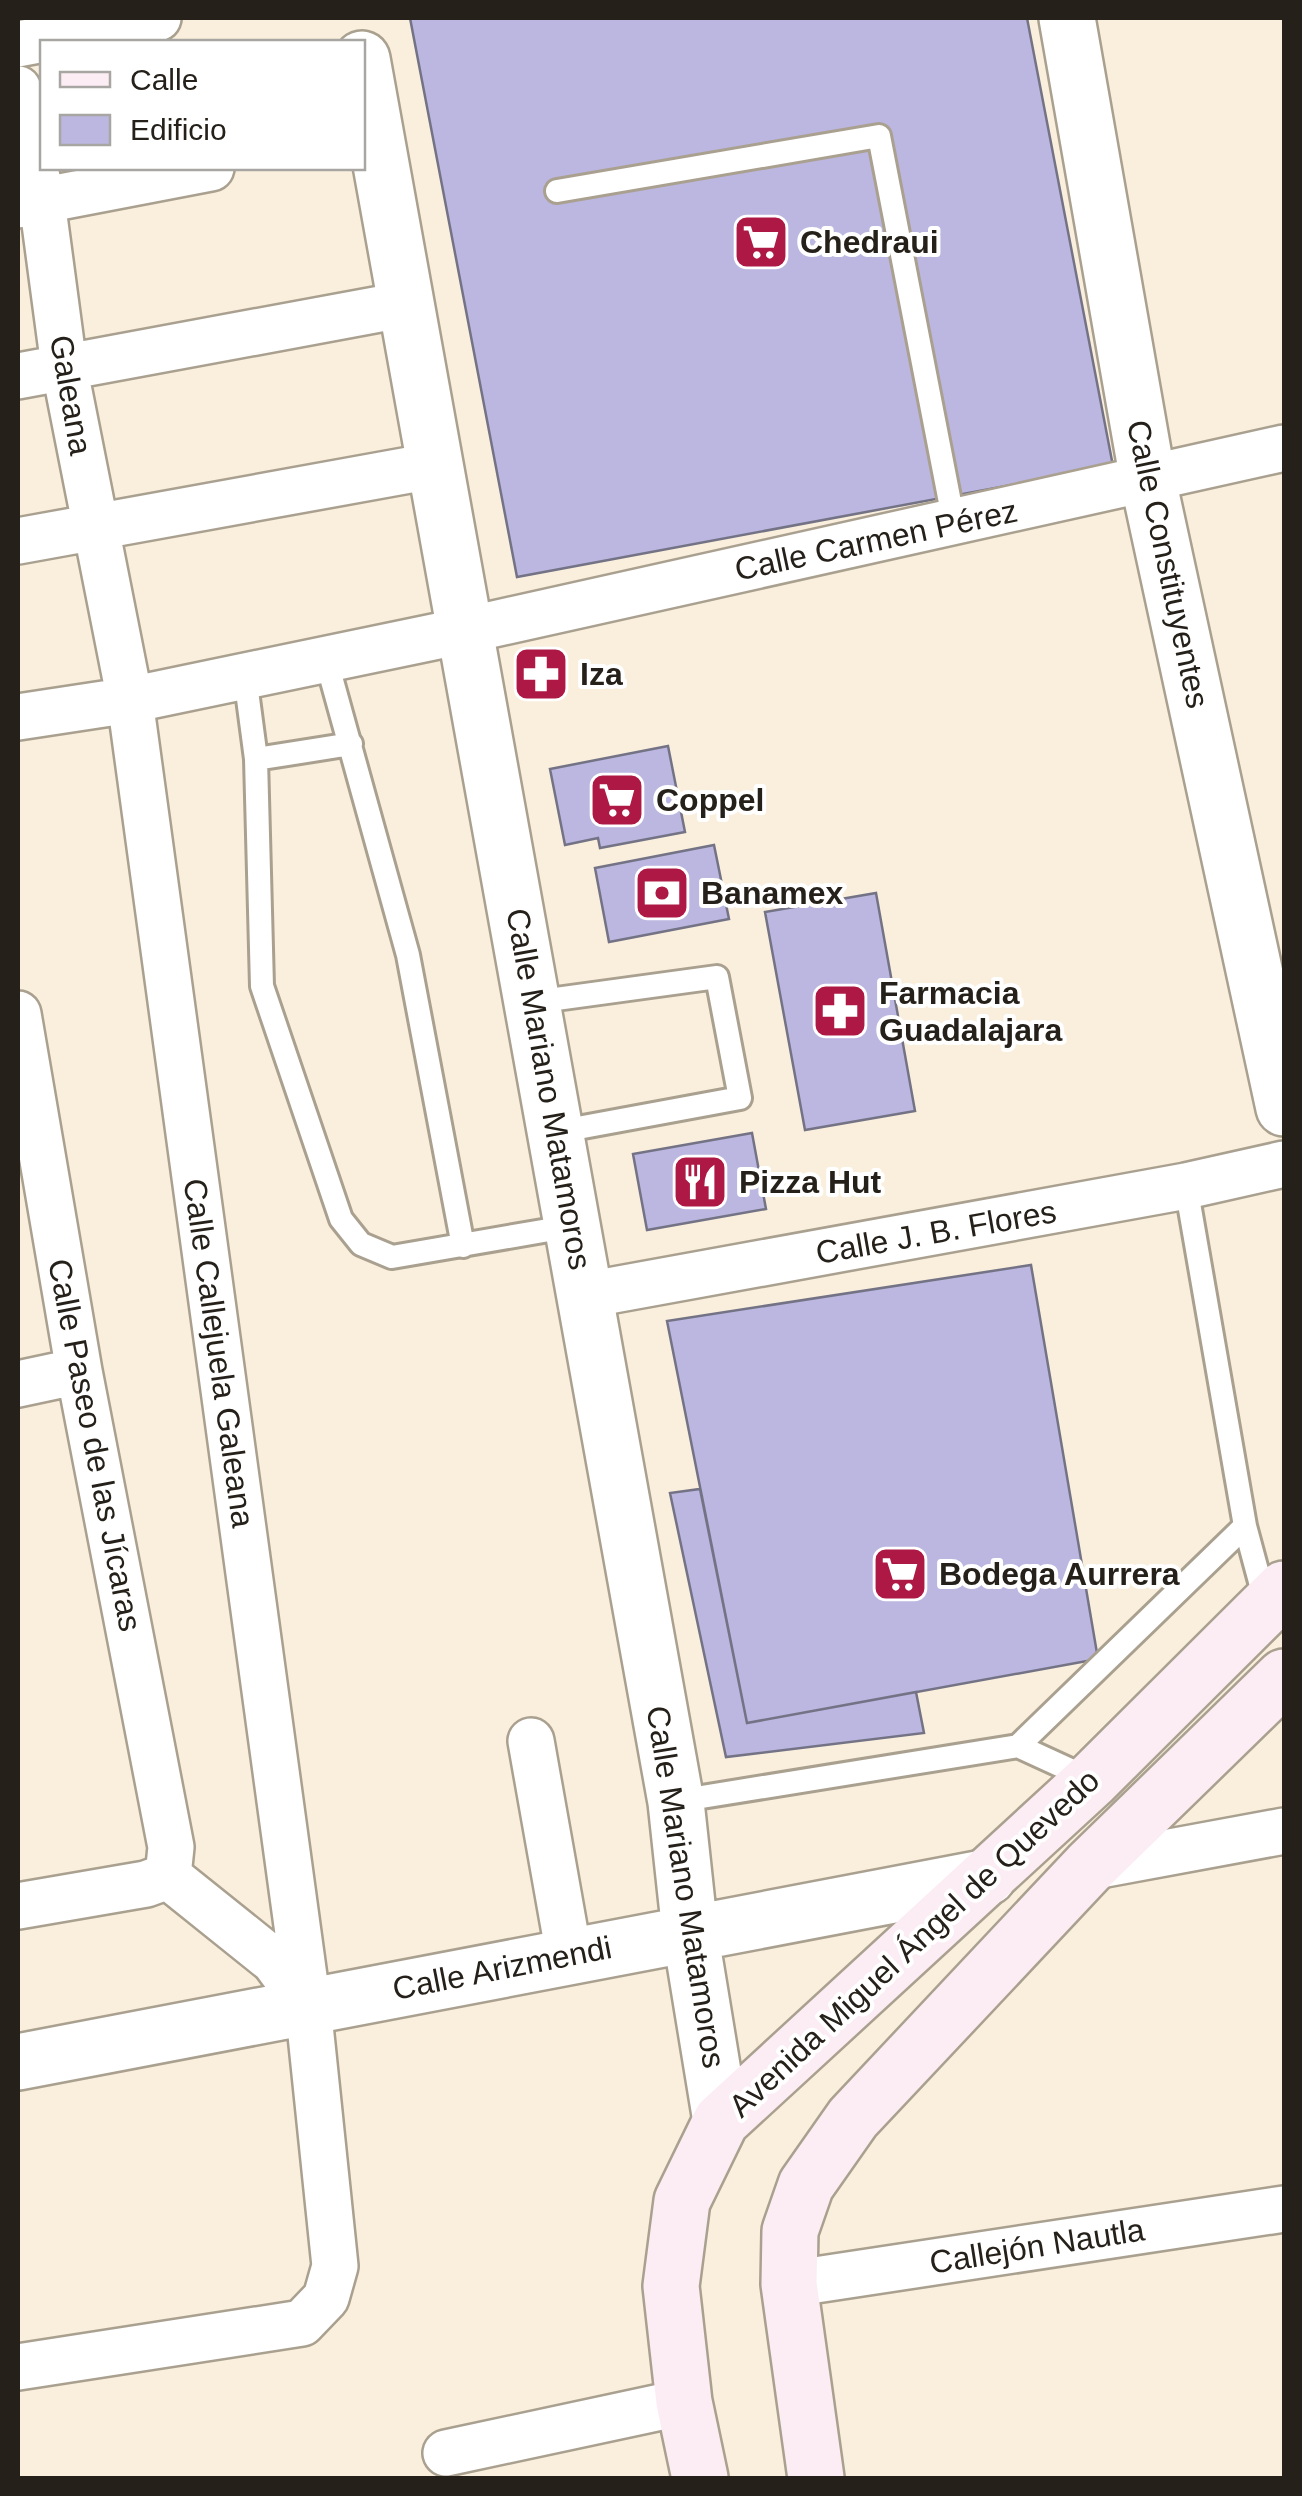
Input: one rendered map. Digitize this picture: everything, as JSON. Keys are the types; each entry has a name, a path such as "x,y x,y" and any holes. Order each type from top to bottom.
{"main road":[{"name":"Avenida Miguel Ángel de Quevedo","path":"700,2478 684,2402 671,2286 682,2200 721,2121 1092,1780 1276,1598"},
{"name":"Avenida Miguel Ángel de Quevedo","path":"816,2478 789,2284 790,2231 806,2185 853,2118 1090,1867 1284,1677"}],"street":[{"path":"18,44 158,18"},
{"name":"Calle Constituyentes","path":"1067,18 1148,480 1284,1108"},
{"name":"Calle Mariano Matamoros","path":"365,88 370,137 437,465 676,1802 690,1932 721,2121"},
{"name":"Galeana","path":"18,90 30,203 130,700"},
{"path":"30,203 201,170"},
{"path":"18,376 407,304"},
{"name":"Calle Carmen Pérez","path":"18,717 130,700 467,630 1284,448"},
{"path":"18,541 437,465"},
{"name":"Calle Callejuela Galeana","path":"18,2367 302,2323 326,2298 335,2266 308,2006 130,700"},
{"name":"Calle Paseo de las Jícaras","path":"18,1014 79,1371 171,1847 168,1876"},
{"name":"Calle J. B. Flores","path":"586,1295 1186,1186 1284,1164"},
{"path":"18,1384 79,1371"},
{"path":"531,1741 569,1956"},
{"path":"1090,1867 1284,1831"},
{"path":"18,1906 146,1884 168,1876 274,1961 308,2006"},
{"name":"Calle Arizmendi","path":"18,2062 988,1877"},
{"name":"Callejón Nautla","path":"789,2284 1284,2209"},
{"path":"446,2453 684,2402"}],"lane":[{"path":"556,190 879,136 954,523"},
{"path":"326,659 408,956 463,1246"},
{"path":"245,676 256,759 262,986 341,1219 361,1244 392,1257 572,1226"},
{"path":"256,759 351,744"},
{"path":"534,1002 717,976 740,1098 555,1132"},
{"path":"1186,1186 1245,1526 1276,1598"},
{"path":"1018,1746 1245,1526"},
{"path":"676,1802 1018,1746 1092,1780"}],"building":[{"name":"Chedraui","path":"410,18 1027,18 1113,466 517,577"},
{"name":"Coppel","path":"668,746 685,832 600,848 598,838 565,845 550,769"},
{"name":"Banamex","path":"714,845 729,919 609,942 595,868"},
{"name":"Farmacia Guadalajara","path":"876,893 915,1111 805,1130 765,912"},
{"name":"Pizza Hut","path":"752,1133 766,1209 647,1230 633,1154"},
{"name":"Bodega Aurrera","path":"1031,1265 1098,1659 747,1723 667,1321"},
{"path":"700,1489 747,1723 916,1692 924,1733 726,1757 670,1493"}],"place":[{"name":"Chedraui","path":"761,242"},
{"name":"Iza","path":"541,674"},
{"name":"Coppel","path":"617,800"},
{"name":"Banamex","path":"662,893"},
{"name":"Farmacia Guadalajara","path":"840,1011"},
{"name":"Pizza Hut","path":"700,1182"},
{"name":"Bodega Aurrera","path":"900,1574"}]}
